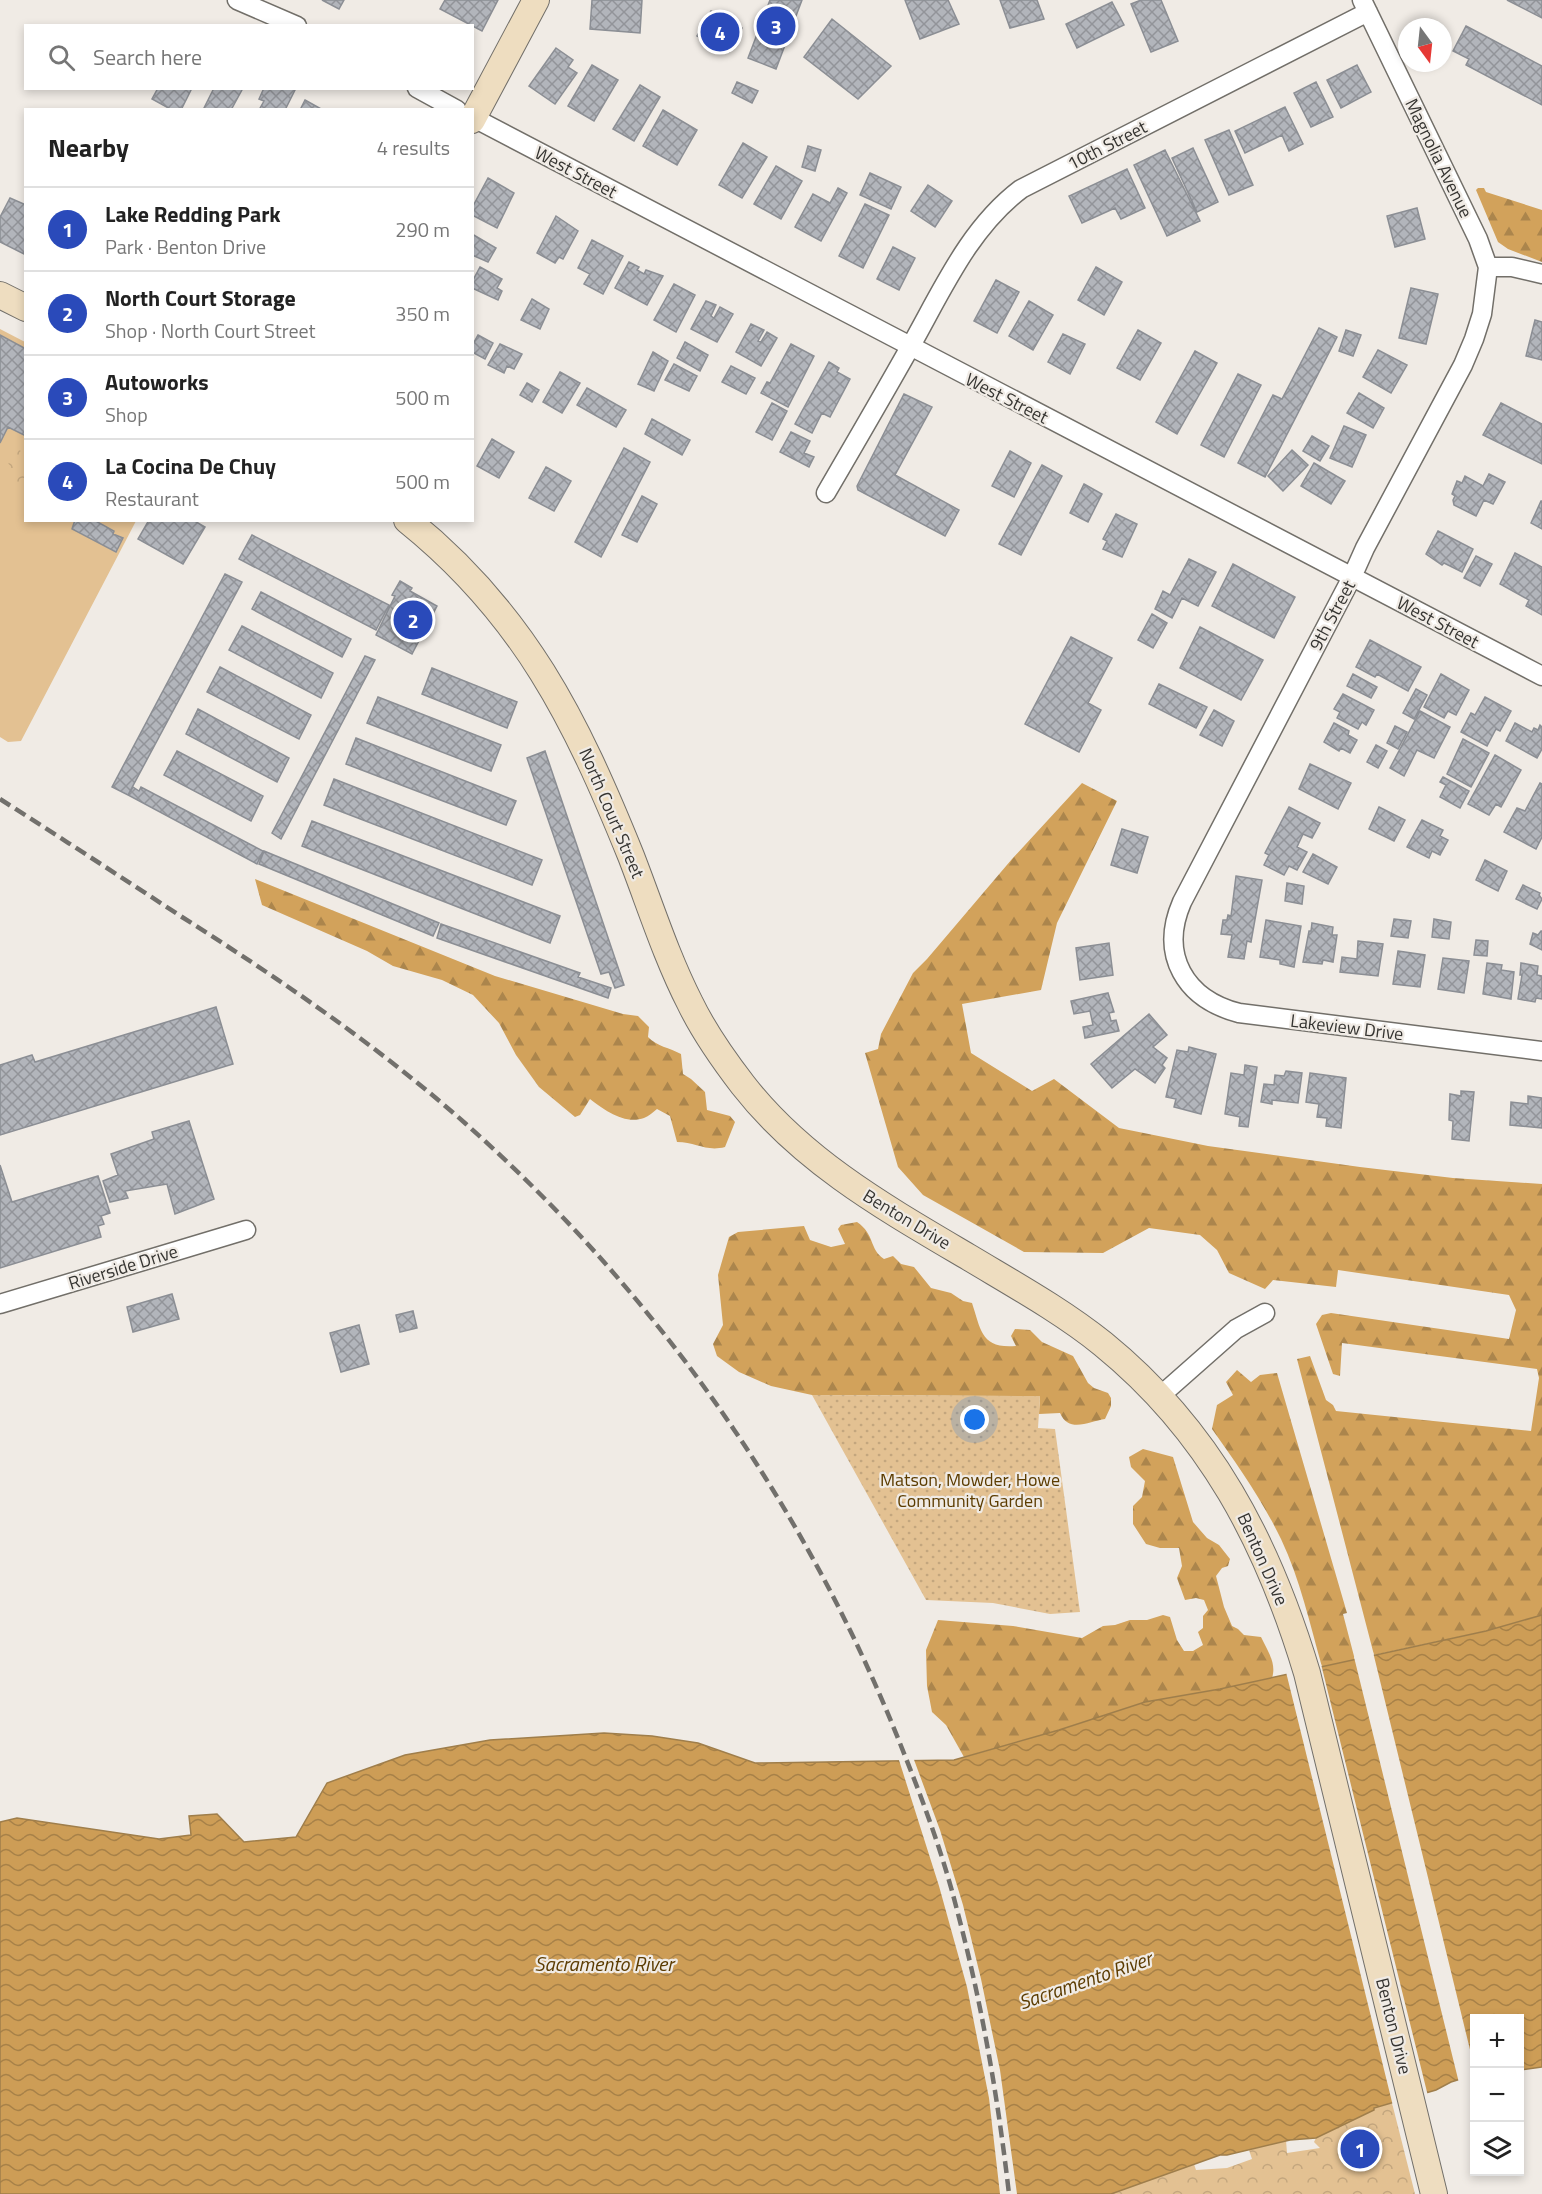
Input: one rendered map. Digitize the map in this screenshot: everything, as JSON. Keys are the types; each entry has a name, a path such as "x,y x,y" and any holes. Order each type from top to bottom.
{"street":[{"path":"237,0 292,23"},
{"path":"275,0 292,23"},
{"path":"474,108 536,0"},
{"name":"Magnolia Avenue","path":"1365,6 1478,239 1488,267"},
{"name":"10th Street","path":"826,492 924,320 980,229 994,211 1021,189 1365,6"},
{"name":"West Street","path":"421,90 454,108"},
{"name":"West Street","path":"474,119 1542,676"},
{"path":"1488,267 1512,267 1542,274"},
{"name":"9th Street","path":"1177,959 1172,935 1182,902 1459,372 1482,314 1488,267"},
{"path":"0,295 24,307"},
{"name":"North Court Street","path":"410,522 484,592 510,623 548,679 589,756 691,1005 716,1048 753,1098 781,1130"},
{"name":"Lakeview Drive","path":"1177,959 1194,991 1222,1009 1542,1051"},
{"name":"Benton Drive","path":"781,1130 870,1198 1057,1311 1103,1344 1159,1397 1197,1442 1232,1493 1262,1550 1287,1611 1307,1673 1432,2184"},
{"name":"Riverside Drive","path":"0,1304 246,1230"},
{"path":"1159,1397 1236,1329 1265,1313"}],"green space":[{"path":"1484,188 1486,192 1542,210 1542,262 1508,249 1498,242 1476,190"},
{"path":"0,329 24,341 24,522 135,522 21,741 8,742 0,737"},
{"path":"15,448 24,452 24,486 15,482 8,462"},
{"path":"1082,783 1117,801 1057,923 1041,990 962,1004 971,1053 1032,1091 1054,1079 1119,1128 1208,1146 1360,1167 1453,1178 1542,1184 1542,1615 1486,1631 1374,1655 1297,1359 1310,1356 1326,1400 1333,1405 1336,1411 1531,1431 1539,1378 1537,1369 1342,1343 1340,1376 1333,1374 1316,1324 1322,1315 1331,1313 1509,1339 1516,1310 1509,1295 1338,1270 1336,1287 1273,1280 1265,1289 1229,1273 1217,1250 1200,1235 1149,1228 1103,1253 1024,1252 923,1195 898,1167 865,1053 878,1049 881,1034 913,973"},
{"path":"255,879 495,976 623,1014 638,1016 649,1027 648,1037 651,1040 681,1054 683,1074 705,1092 707,1110 730,1116 735,1122 725,1147 706,1148 677,1142 670,1116 657,1109 644,1118 630,1120 608,1112 590,1099 580,1115 575,1117 539,1087 516,1055 499,1023 473,995 442,980 393,966 367,951 262,905"},
{"path":"857,1222 867,1231 876,1251 884,1259 893,1256 901,1264 914,1267 931,1288 951,1293 963,1301 972,1303 984,1336 989,1341 1004,1346 1016,1346 1011,1336 1015,1329 1030,1330 1042,1342 1073,1356 1088,1383 1108,1393 1111,1398 1111,1406 1105,1419 1074,1425 1064,1419 1060,1413 1039,1414 1040,1396 812,1395 771,1386 739,1372 717,1356 713,1344 723,1325 718,1275 729,1237 738,1232 804,1226 810,1240 831,1247 845,1244 838,1229 841,1225"},
{"path":"1237,1370 1251,1382 1260,1375 1277,1373 1347,1613 1343,1614 1355,1660 1322,1667 1288,1554 1257,1496 1212,1429 1217,1405 1233,1395 1226,1382"},
{"name":"Matson, Mowder, Howe Community Garden","path":"812,1395 1040,1396 1038,1428 1055,1429 1080,1612 1050,1614 993,1603 926,1600"},
{"path":"1143,1449 1173,1457 1193,1522 1207,1538 1219,1545 1230,1559 1228,1566 1222,1568 1216,1576 1224,1607 1232,1626 1244,1635 1261,1637 1272,1662 1272,1678 1145,1702 964,1757 946,1725 932,1712 927,1686 926,1650 938,1620 1013,1626 1082,1638 1103,1626 1130,1620 1147,1620 1163,1615 1170,1617 1177,1640 1184,1651 1193,1651 1203,1645 1198,1632 1203,1628 1203,1616 1208,1610 1204,1600 1196,1598 1185,1600 1177,1578 1182,1566 1179,1548 1160,1548 1146,1544 1133,1524 1133,1506 1142,1497 1145,1481 1131,1467 1129,1457"},
{"path":"1392,2103 1415,2194 1111,2194 1194,2164 1196,2170 1227,2168 1252,2159 1249,2150 1286,2140 1287,2153 1320,2148 1314,2142 1316,2138 1373,2108"}],"water":[{"name":"Sacramento River","path":"1542,1615 1542,2067 1524,2069 1524,2014 1470,2014 1470,2076 1436,2090 1374,2108 1316,2138 1290,2140 1220,2155 1111,2194 0,2194 0,1822 17,1818 159,1839 191,1835 189,1816 217,1814 244,1842 296,1837 327,1783 405,1755 490,1740 604,1733 652,1736 698,1743 755,1763 954,1760 1059,1730 1145,1702 1220,1689 1486,1631"}],"pier":[{"path":"1373,1652 1470,2050 1470,2080 1459,2083 1354,1657"},
{"path":"1321,1664 1428,2096 1393,2106 1286,1672"},
{"path":"898,1757 913,1757 940,1830 963,1905 1000,2070 1017,2194 1000,2194 989,2098 967,1987 939,1886"}],"building":[{"path":"322,0 344,0 339,9"},
{"path":"445,0 498,0 482,31 474,27 474,24 469,24 440,9"},
{"path":"592,0 642,0 640,33 590,29"},
{"path":"770,0 802,0 776,69 748,58"},
{"path":"905,0 948,0 959,24 920,39"},
{"path":"1000,0 1037,0 1044,19 1010,28"},
{"path":"1141,0 1161,0 1178,41 1151,52 1131,4"},
{"path":"1507,0 1542,0 1542,18"},
{"path":"1112,2 1124,25 1077,48 1066,24"},
{"path":"711,11 742,28 729,52 697,36"},
{"path":"832,19 891,66 858,99 804,57"},
{"path":"1466,26 1542,66 1542,105 1466,65 1469,59 1453,51"},
{"path":"556,48 573,60 568,67 577,73 555,104 529,86"},
{"path":"592,65 618,80 594,121 568,106"},
{"path":"1357,65 1371,92 1341,108 1327,80"},
{"path":"737,82 758,91 752,103 732,93"},
{"path":"1316,82 1333,117 1311,127 1294,93"},
{"path":"640,85 660,97 634,141 613,129"},
{"path":"157,90 191,90 182,108 168,108 152,99"},
{"path":"213,90 242,90 232,108 204,108"},
{"path":"263,90 295,90 286,108 260,108 264,101 259,99"},
{"path":"305,100 319,108 301,108"},
{"path":"1285,107 1303,144 1289,151 1282,135 1245,153 1235,131"},
{"path":"663,110 697,130 677,165 643,146"},
{"path":"1229,130 1253,185 1229,195 1205,140"},
{"path":"743,143 767,157 742,198 719,185"},
{"path":"808,146 821,150 815,171 802,167"},
{"path":"1193,148 1218,202 1197,212 1172,158"},
{"path":"1165,150 1200,221 1167,236 1134,165"},
{"path":"776,166 802,181 781,219 754,204"},
{"path":"1127,169 1145,208 1121,219 1115,208 1082,223 1069,196"},
{"path":"870,173 901,187 891,209 860,195"},
{"path":"488,178 514,193 497,228 474,216 474,204"},
{"path":"928,185 952,201 935,227 911,211"},
{"path":"838,188 847,193 821,241 795,227 813,194 830,203"},
{"path":"10,198 24,204 24,254 0,242 0,217"},
{"path":"865,204 889,215 863,268 839,256"},
{"path":"1417,208 1425,239 1395,247 1387,216"},
{"path":"556,216 578,231 563,259 559,257 555,263 537,253"},
{"path":"474,235 496,248 488,262 474,256"},
{"path":"592,240 623,256 603,294 584,284 590,274 578,268"},
{"path":"893,247 915,258 899,290 877,279"},
{"path":"629,262 639,267 637,270 644,274 646,270 663,276 647,305 615,288"},
{"path":"480,267 502,279 497,288 502,291 498,300 474,289 474,278"},
{"path":"1096,267 1122,282 1104,315 1078,300"},
{"path":"996,280 1019,292 997,333 974,321"},
{"path":"674,284 695,295 676,332 654,320"},
{"path":"1411,288 1438,294 1426,344 1399,338"},
{"path":"532,299 549,309 540,329 521,320"},
{"path":"706,301 716,305 711,316 714,318 720,307 733,314 717,342 691,329"},
{"path":"1029,301 1053,315 1033,350 1009,336"},
{"path":"1535,320 1542,322 1542,360 1526,356"},
{"path":"751,324 764,330 758,341 761,342 767,332 777,338 761,366 736,352"},
{"path":"1319,328 1337,337 1265,477 1238,463 1273,395 1282,399"},
{"path":"1138,330 1161,343 1140,380 1117,368"},
{"path":"1346,330 1361,335 1353,356 1339,351"},
{"path":"1063,334 1085,344 1070,374 1048,362"},
{"path":"0,335 24,348 24,435 8,427 0,443"},
{"path":"478,335 493,343 485,359 474,353 474,342"},
{"path":"685,342 708,355 700,371 677,358"},
{"path":"500,344 522,354 514,369 507,366 504,373 488,365"},
{"path":"791,344 814,356 788,407 761,393 767,382 770,383"},
{"path":"1378,350 1407,365 1391,393 1363,377"},
{"path":"1195,351 1217,363 1177,434 1156,422"},
{"path":"653,352 668,361 654,391 638,384"},
{"path":"829,362 839,368 837,372 850,379 830,417 822,413 812,433 795,424"},
{"path":"674,364 697,376 689,391 665,380"},
{"path":"731,366 755,378 746,394 722,382"},
{"path":"560,372 580,383 562,413 543,402"},
{"path":"1238,374 1261,385 1224,457 1201,445"},
{"path":"527,383 539,390 532,402 520,395"},
{"path":"587,388 626,410 616,427 577,405"},
{"path":"1359,393 1384,408 1373,428 1347,413"},
{"path":"904,394 932,407 895,475 959,510 945,536 858,490 857,486"},
{"path":"772,403 787,411 772,440 756,432"},
{"path":"1501,403 1542,424 1542,464 1483,435"},
{"path":"652,419 690,440 682,455 645,434"},
{"path":"1344,426 1366,435 1352,467 1330,458"},
{"path":"791,432 810,441 804,453 814,457 809,467 780,452"},
{"path":"1312,436 1329,446 1320,461 1303,451"},
{"path":"492,439 514,452 499,478 477,466"},
{"path":"624,448 650,462 601,557 575,542"},
{"path":"1292,450 1308,465 1283,491 1268,476"},
{"path":"1010,451 1031,463 1014,497 992,486"},
{"path":"1314,463 1345,481 1331,504 1301,486"},
{"path":"1042,465 1062,476 1021,555 999,544"},
{"path":"546,467 571,481 554,511 529,498"},
{"path":"1489,474 1505,482 1493,504 1484,500 1476,516 1454,505 1455,496 1452,494 1457,481 1462,483 1465,476 1483,486"},
{"path":"1084,484 1102,494 1088,522 1070,513"},
{"path":"642,496 657,504 637,542 622,535"},
{"path":"1542,501 1542,529 1531,523"},
{"path":"1116,514 1137,524 1122,557 1103,549 1107,541 1103,539"},
{"path":"74,522 98,522 114,531 113,534 123,538 116,552 72,529"},
{"path":"148,522 196,522 205,527 183,564 138,539"},
{"path":"1438,531 1473,549 1462,572 1444,563 1442,565 1426,554"},
{"path":"252,535 389,605 376,630 239,559"},
{"path":"1515,553 1542,567 1542,615 1526,606 1529,600 1500,584"},
{"path":"1476,556 1492,564 1480,586 1464,578"},
{"path":"1189,559 1216,572 1198,606 1182,598 1172,618 1155,609 1163,591 1170,595"},
{"path":"1233,564 1295,597 1274,638 1212,606"},
{"path":"225,574 242,582 128,795 112,787"},
{"path":"400,581 412,588 410,591 437,606 412,654 376,635"},
{"path":"261,592 351,639 342,657 252,609"},
{"path":"1152,614 1167,623 1153,648 1138,640"},
{"path":"242,626 333,673 321,698 229,650"},
{"path":"1200,627 1263,660 1241,700 1180,668"},
{"path":"1071,637 1112,658 1088,703 1101,710 1079,752 1025,724"},
{"path":"1370,640 1421,667 1408,691 1377,674 1375,677 1356,667"},
{"path":"365,656 375,660 281,839 272,833"},
{"path":"220,667 311,715 299,739 207,692"},
{"path":"432,668 517,702 507,728 422,694"},
{"path":"1353,674 1377,687 1371,698 1347,686"},
{"path":"1441,674 1469,690 1456,715 1448,711 1444,718 1424,707"},
{"path":"1159,684 1207,707 1196,728 1149,704"},
{"path":"1416,689 1427,695 1414,719 1403,713"},
{"path":"1343,694 1374,710 1366,725 1362,722 1358,729 1337,718 1340,712 1334,709"},
{"path":"378,697 501,745 491,771 367,723"},
{"path":"1485,697 1511,711 1500,731 1496,729 1487,746 1461,732 1471,713 1475,715"},
{"path":"198,709 289,758 277,782 186,734"},
{"path":"1214,710 1234,721 1222,746 1200,735"},
{"path":"1420,711 1450,727 1434,758 1417,750 1404,776 1390,768"},
{"path":"1334,723 1349,731 1348,735 1357,740 1350,753 1341,748 1339,751 1324,742"},
{"path":"1515,723 1532,732 1534,728 1538,730 1540,725 1542,727 1542,749 1537,758 1506,741"},
{"path":"1395,726 1407,732 1398,749 1387,743"},
{"path":"356,738 516,801 506,825 346,764"},
{"path":"1463,739 1489,753 1471,787 1447,774"},
{"path":"1376,745 1387,751 1378,768 1367,762"},
{"path":"177,751 263,796 251,821 164,775"},
{"path":"545,751 624,985 615,988 609,972 601,974 527,758"},
{"path":"1495,755 1521,770 1501,807 1496,804 1489,815 1468,804"},
{"path":"1310,764 1351,783 1338,809 1299,789"},
{"path":"1443,777 1469,791 1460,808 1440,797 1446,785 1440,782"},
{"path":"334,779 542,860 532,885 324,805"},
{"path":"1540,783 1542,784 1542,837 1536,849 1504,832 1517,808 1525,811"},
{"path":"133,787 139,791 141,787 263,851 257,864 128,795"},
{"path":"1289,807 1320,823 1312,838 1303,834 1297,847 1307,852 1297,870 1289,866 1284,875 1264,865 1269,855 1265,853"},
{"path":"1379,807 1405,820 1394,841 1369,829"},
{"path":"1422,820 1443,830 1440,836 1448,840 1440,855 1432,851 1429,858 1407,847"},
{"path":"312,821 560,916 550,943 302,846"},
{"path":"1122,829 1148,837 1137,873 1111,865"},
{"path":"264,851 439,923 433,936 259,864"},
{"path":"1313,854 1337,867 1328,884 1303,872"},
{"path":"1485,860 1507,871 1498,891 1476,880"},
{"path":"1236,876 1262,880 1251,942 1247,941 1244,959 1228,957 1232,935 1221,934 1223,920 1227,920 1228,915 1231,916"},
{"path":"1287,883 1304,886 1302,904 1285,901"},
{"path":"1523,885 1540,893 1542,899 1537,909 1516,899"},
{"path":"1394,919 1411,921 1408,938 1391,936"},
{"path":"1434,919 1451,922 1449,939 1432,937"},
{"path":"1266,920 1301,926 1294,967 1280,964 1280,960 1260,957"},
{"path":"1312,923 1333,927 1332,935 1337,935 1333,962 1323,960 1322,964 1303,962"},
{"path":"441,924 580,973 578,977 611,988 608,998 437,938"},
{"path":"1541,931 1542,950 1530,944 1533,933 1538,935"},
{"path":"1476,940 1488,941 1487,956 1474,955"},
{"path":"1358,941 1383,944 1378,976 1340,972 1342,957 1357,959"},
{"path":"1109,943 1113,975 1080,980 1076,948"},
{"path":"1398,951 1425,955 1420,987 1393,984"},
{"path":"1443,958 1469,961 1464,993 1438,989"},
{"path":"1487,963 1502,965 1501,970 1514,972 1511,999 1483,994"},
{"path":"1521,963 1538,966 1537,975 1542,976 1542,999 1536,998 1535,1002 1518,999 1522,975 1520,975"},
{"path":"1108,993 1114,1012 1109,1013 1111,1021 1116,1020 1119,1031 1085,1038 1083,1027 1093,1025 1090,1011 1074,1014 1071,1001"},
{"path":"216,1007 233,1064 0,1135 0,1065 32,1055 35,1062"},
{"path":"1149,1014 1167,1035 1153,1047 1167,1058 1162,1065 1165,1068 1155,1083 1135,1069 1112,1088 1091,1064"},
{"path":"1189,1047 1216,1054 1201,1114 1174,1107 1176,1099 1166,1097 1177,1050 1188,1052"},
{"path":"1245,1065 1257,1067 1248,1127 1239,1126 1240,1117 1225,1114 1231,1073 1244,1075"},
{"path":"1286,1071 1302,1073 1298,1103 1272,1100 1272,1104 1261,1102 1264,1084 1274,1085 1275,1075 1284,1076"},
{"path":"1310,1073 1346,1078 1341,1128 1326,1126 1327,1118 1317,1117 1319,1104 1306,1102"},
{"path":"1461,1091 1474,1092 1469,1141 1452,1139 1453,1121 1449,1120 1450,1094 1461,1096"},
{"path":"1528,1096 1542,1098 1542,1128 1510,1125 1511,1102 1528,1104"},
{"path":"189,1121 214,1199 175,1214 167,1184 125,1191 128,1198 110,1202 103,1181 118,1175 111,1154 154,1139 152,1132"},
{"path":"0,1165 12,1202 98,1176 110,1213 101,1216 104,1224 98,1226 101,1237 0,1268"},
{"path":"172,1294 179,1319 133,1332 127,1307"},
{"path":"413,1311 417,1328 400,1332 396,1315"},
{"path":"359,1325 369,1364 341,1372 330,1333"}],"railway":[{"path":"0,799 292,990 364,1041 433,1095 537,1191 604,1262 666,1336 723,1414 776,1495 824,1579 867,1666 927,1813 952,1891 982,2016 1000,2122 1009,2194"}],"place":[{"name":"Autoworks","path":"776,26"},
{"name":"La Cocina De Chuy","path":"720,32"},
{"name":"North Court Storage","path":"413,620"},
{"name":"Lake Redding Park","path":"1360,2149"}]}
